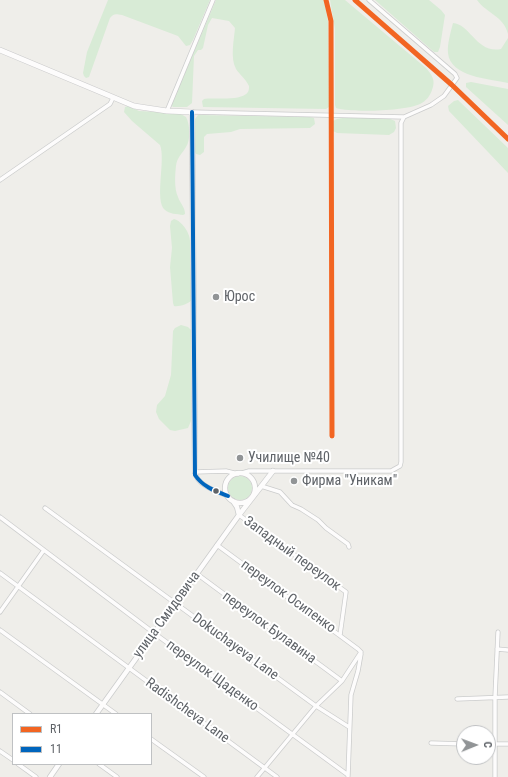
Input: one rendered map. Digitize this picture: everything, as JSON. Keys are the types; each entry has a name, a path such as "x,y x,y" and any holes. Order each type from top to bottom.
{"main road":[{"path":"0,50 140,108 192,112 196,472"}],"street":[{"path":"167,111 213,0"},
{"path":"192,112 404,117 431,105 444,96 457,78 455,74 369,0"},
{"path":"0,180 110,104 113,98"},
{"path":"239,515 237,507 228,496 225,489 226,482 231,476 240,473 248,471 391,471 400,466 401,123 404,117"},
{"path":"228,496 209,489 198,479 196,472 226,470 248,476 253,482 255,489 253,496 244,503 233,501"},
{"name":"улица Смидовича","path":"97,713 217,545 273,471"},
{"path":"261,486 280,492 292,505 301,508 314,517 348,544 349,547"},
{"name":"Dokuchayeva Lane","path":"45,508 316,706 349,727"},
{"name":"Западный переулок","path":"239,515 346,592 340,635"},
{"name":"переулок Щаденко","path":"0,517 348,776"},
{"name":"переулок Осипенко","path":"217,545 360,651"},
{"path":"0,612 44,550"},
{"name":"Radishcheva Lane","path":"0,573 277,777"},
{"name":"переулок Булавина","path":"197,574 342,681"},
{"path":"0,630 115,713"},
{"path":"495,725 498,632"},
{"path":"497,649 508,650"},
{"path":"257,777 316,706 342,681 360,651"},
{"path":"348,776 351,695 358,672 360,651"},
{"path":"0,692 29,713"},
{"path":"457,699 508,697"},
{"path":"152,740 204,777"},
{"path":"431,743 456,744"},
{"path":"496,745 508,744"},
{"path":"0,751 12,759"},
{"path":"19,765 36,777"},
{"path":"50,777 59,765"},
{"path":"100,765 117,777"},
{"path":"495,765 495,777"}],"green space":[{"path":"108,0 210,0 193,40 190,45 186,46 178,36 122,15 113,15 110,18 89,77 86,78 83,73 87,52"},
{"path":"216,0 324,0 328,21 329,107 326,109 203,107 202,101 204,99 240,97 245,95 249,89 249,86 234,65 233,49 235,28 229,21 212,18 208,25 203,48 198,50 194,56 192,103 187,107 173,107 172,103"},
{"path":"330,0 345,0 426,68 432,75 434,83 426,100 413,106 391,110 366,111 336,108 335,29"},
{"path":"375,0 429,0 445,15 438,52 434,52"},
{"path":"477,0 508,0 508,34 503,23"},
{"path":"453,23 464,28 486,47 493,49 501,49 508,38 508,83 472,76 463,72 450,61 448,49"},
{"path":"471,82 508,89 508,125 466,87 466,83"},
{"path":"458,100 508,148 508,173 449,111 448,106 454,101"},
{"path":"128,106 139,111 179,113 186,117 189,128 189,140 188,144 177,160 175,177 175,186 185,214 173,214 165,210 162,205 160,198 162,160 160,145 132,121 124,112 125,107"},
{"path":"198,115 310,117 314,118 315,124 310,128 240,129 231,132 207,134 204,137 204,152 200,155 196,154 195,152 194,122"},
{"path":"342,118 388,118 395,121 396,128 394,132 389,135 337,133 333,131 333,121"},
{"path":"174,219 183,225 190,238 192,300 181,306 174,306 173,303 170,267 172,248 170,226 171,221"},
{"path":"181,325 188,327 192,331 191,421 188,428 175,431 170,430 159,419 156,412 157,405 165,396 171,375 173,331"},
{"path":"240,476 249,479 252,488 249,497 240,500 231,497 228,488 231,479"}],"transit line":[{"name":"R1","path":"326,0 331,21 332,436"},
{"name":"R1","path":"355,0 452,85 508,139"},
{"name":"11","path":"192,112 195,475 206,486 228,496"}],"place":[{"name":"Юрос","path":"216,297"},
{"name":"Училище №40","path":"240,458"},
{"name":"Фирма \"Уникам\"","path":"294,481"}]}
